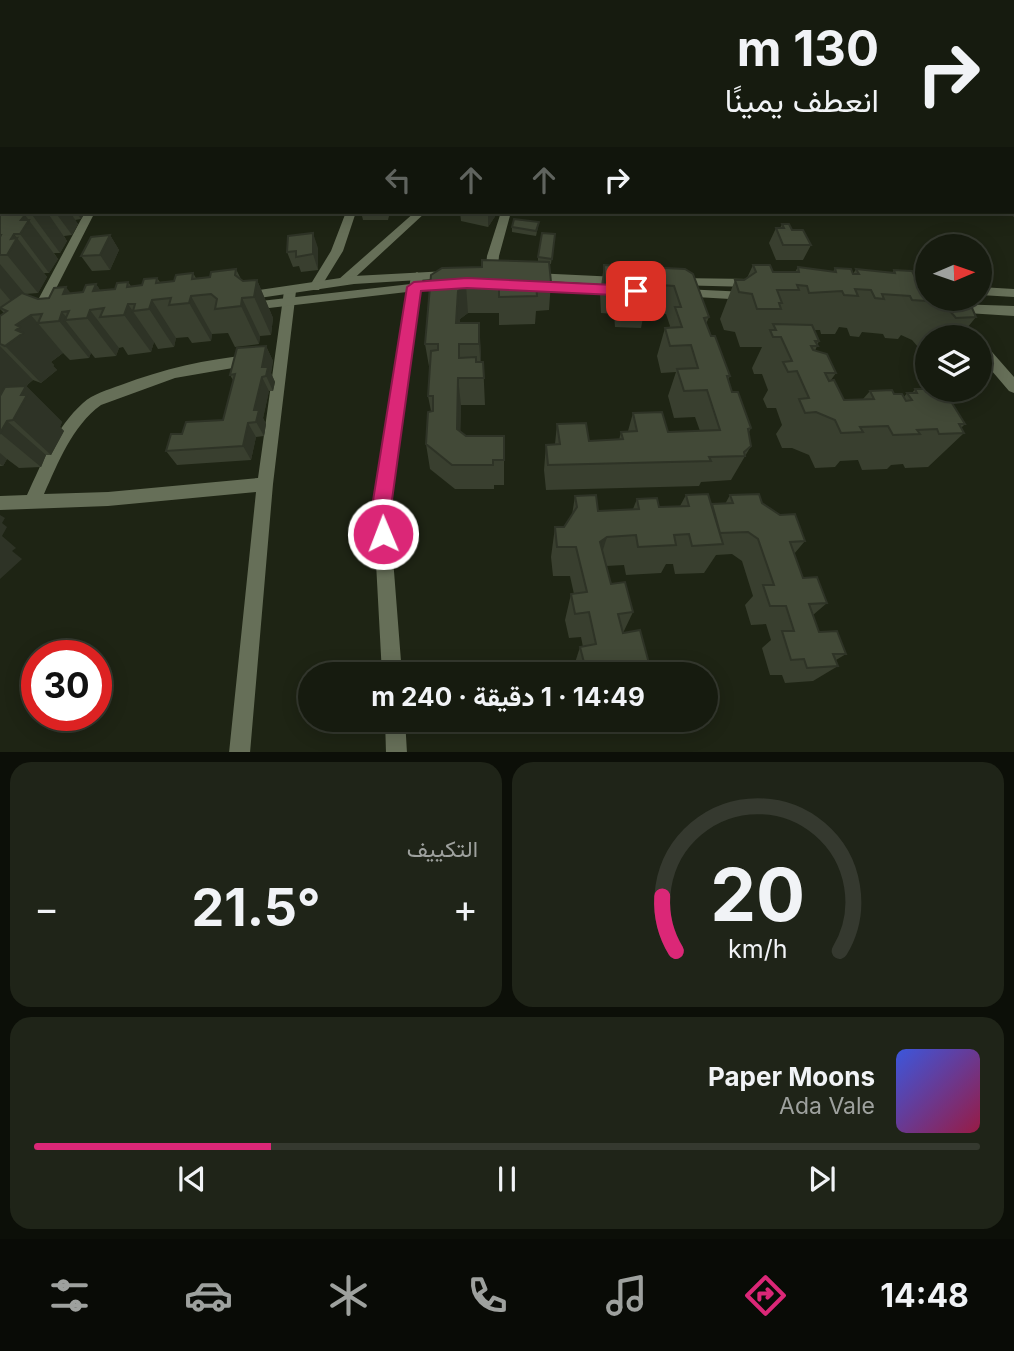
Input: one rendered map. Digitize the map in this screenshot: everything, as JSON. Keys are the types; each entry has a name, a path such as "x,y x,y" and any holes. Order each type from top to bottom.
{"street":[{"path":"21,316 44,318 89,214"},
{"path":"315,287 334,261 344,240 350,214"},
{"path":"344,282 419,214"},
{"path":"490,280 493,256 505,214"},
{"path":"289,297 315,287 344,282 490,280 627,286"},
{"path":"235,303 416,281"},
{"path":"391,662 381,507 416,281"},
{"path":"759,283 667,287 764,297"},
{"path":"992,292 1014,293"},
{"path":"239,752 265,484 289,297"},
{"path":"992,307 1014,311"},
{"path":"946,312 958,325"},
{"path":"32,502 75,421 89,406 103,397 200,364 280,357"},
{"path":"992,362 1014,387"},
{"path":"0,503 108,499 265,484"},
{"path":"396,732 397,752"}],"building":[{"path":"0,214 33,214 25,215 21,220 29,220 20,234 14,234 11,239 17,238 7,255 0,255"},
{"path":"514,219 539,222 536,231 512,227"},
{"path":"782,224 789,224 792,230 803,230 811,245 783,245 776,228 784,228"},
{"path":"313,233 313,254 296,257 296,251 287,252 288,236"},
{"path":"542,233 555,234 552,259 538,257"},
{"path":"110,235 100,255 81,256 91,237"},
{"path":"482,260 549,262 551,282 536,282 537,296 499,297 499,285 466,285 458,291 456,323 479,323 479,344 459,344 459,358 476,357 476,362 483,362 484,378 458,378 457,429 466,436 504,436 504,460 493,460 493,465 452,465 426,444 428,412 433,411 433,396 428,396 431,351 438,350 438,344 425,344 431,275 442,268 482,267"},
{"path":"604,265 685,269 693,274 709,317 704,318 711,336 715,336 730,376 727,376 732,392 738,392 751,428 748,429 751,446 744,452 745,456 709,457 711,461 548,465 546,445 560,444 557,424 586,423 589,441 623,439 621,432 637,431 633,413 662,412 668,432 720,430 707,390 684,391 677,369 698,368 691,345 670,346 665,328 682,327 675,307 681,307 674,286 646,284 648,299 621,298 620,286 605,285"},
{"path":"753,265 770,265 773,272 799,272 798,267 836,272 835,268 851,269 853,274 859,274 856,269 895,273 894,270 912,271 915,277 915,300 910,296 882,294 884,299 875,298 871,290 855,289 858,296 844,295 842,291 809,293 807,286 797,285 799,290 777,290 782,303 779,303 781,309 757,309 752,294 739,292 735,280 744,280 756,272"},
{"path":"236,269 235,275 243,281 257,280 254,297 242,298 241,306 215,309 217,299 211,294 191,296 189,303 169,305 171,298 152,300 149,309 133,311 135,304 128,304 124,315 100,317 104,308 90,310 87,318 65,320 69,311 62,312 59,321 38,323 42,314 31,315 16,325 20,327 16,330 23,333 5,346 0,344 0,316 7,311 0,308 22,293 38,299 49,298 54,288 66,287 63,294 83,292 86,285 96,284 93,291 115,289 117,283 128,282 127,287 142,285 144,279 157,278 156,283 174,281 176,275 193,273 192,279 210,277 211,272"},
{"path":"951,312 974,312 976,317 956,318"},
{"path":"773,324 812,325 819,341 815,341 818,346 811,346 813,350 827,354 836,373 825,373 829,381 834,380 844,400 874,399 870,391 892,390 894,394 902,394 906,401 912,400 907,393 915,393 915,402 951,402 965,424 959,424 964,433 939,434 937,429 917,430 920,434 893,435 888,426 860,427 863,432 841,433 835,420 816,412 805,413 799,399 809,398 797,371 788,372 783,362 792,361 781,337 773,337 770,330 776,330"},
{"path":"266,346 262,367 268,367 266,376 262,377 254,410 259,410 256,422 248,423 243,446 166,451 171,434 182,434 186,422 223,420 235,374 230,375 237,348"},
{"path":"26,386 21,395 27,395 13,420 7,421 0,433 0,396 5,387"},
{"path":"708,494 723,544 692,546 689,534 674,535 676,545 638,547 636,535 607,537 600,542 611,584 625,582 633,612 618,614 623,633 640,630 649,662 584,662 580,647 596,644 589,612 575,614 571,594 587,592 576,547 557,547 555,527 564,527 577,507 575,496 596,495 598,511 639,509 637,499 657,498 659,507 689,506 686,495"},
{"path":"759,494 762,503 780,515 795,514 805,541 790,542 803,578 817,577 827,603 809,604 819,632 837,631 846,654 833,654 838,666 807,668 804,659 791,660 782,631 794,631 786,606 770,606 763,585 774,585 758,539 748,532 720,533 712,504 733,503 730,495"}],"route":[{"path":"383,534 381,507 414,287 467,283 636,291"}]}
